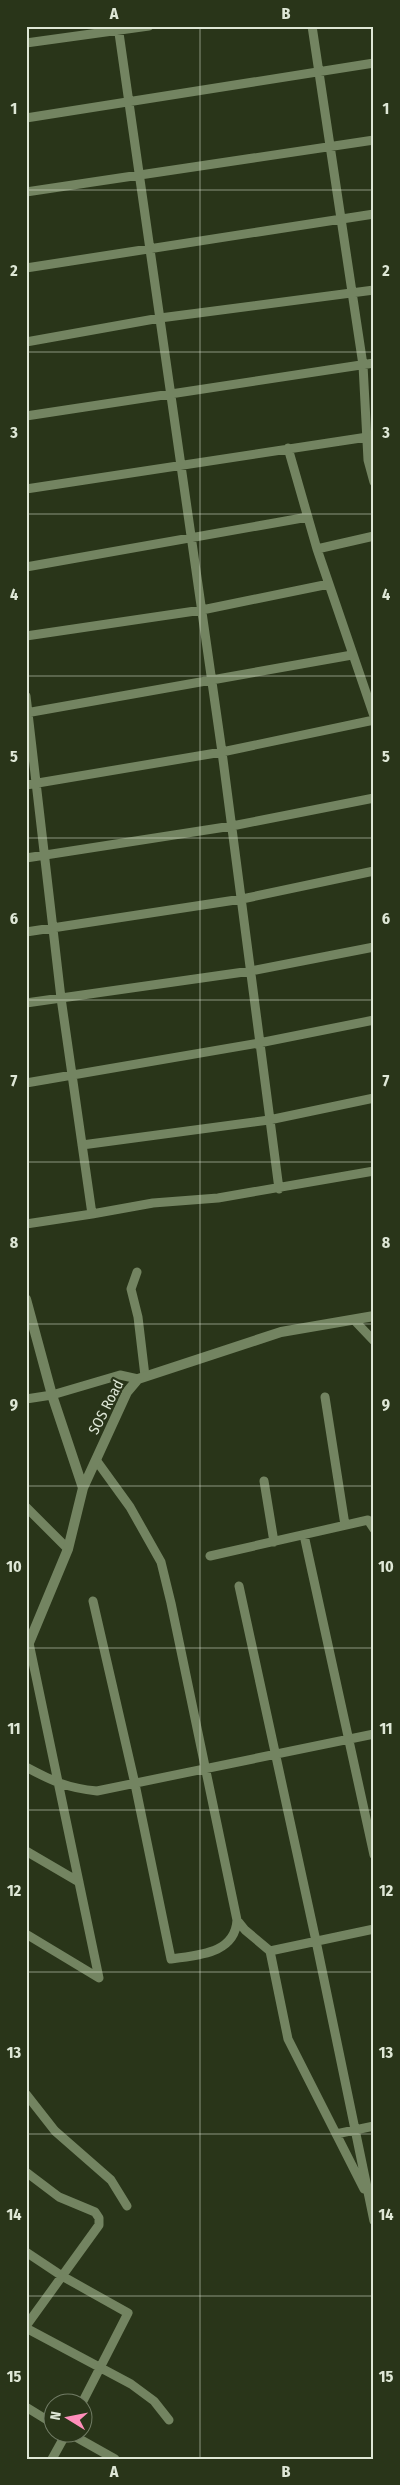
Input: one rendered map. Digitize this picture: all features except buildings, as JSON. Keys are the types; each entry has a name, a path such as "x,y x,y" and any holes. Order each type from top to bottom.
{"street":[{"path":"26,44 118,28 149,26"},
{"path":"312,26 363,365 371,437 368,460 374,482"},
{"path":"118,28 222,752 278,1188"},
{"path":"26,118 374,63"},
{"path":"26,192 374,140"},
{"path":"26,268 374,214"},
{"path":"26,342 160,318 374,290"},
{"path":"26,416 374,363"},
{"path":"26,489 371,437"},
{"path":"31,784 222,752 374,718 317,549 288,448"},
{"path":"26,567 308,518"},
{"path":"317,549 374,536"},
{"path":"26,636 202,610 329,584"},
{"path":"28,713 352,655"},
{"path":"26,696 31,784 45,855 61,998 92,1214"},
{"path":"26,858 232,826 374,798"},
{"path":"26,932 242,899 374,871"},
{"path":"26,1003 251,971 374,947"},
{"path":"26,1083 259,1043 374,1020"},
{"path":"82,1145 270,1120 374,1098"},
{"path":"26,1224 153,1203 218,1198 374,1171"},
{"path":"26,1399 52,1395 120,1375 142,1377 138,1316 132,1289 137,1272"},
{"path":"26,1299 52,1395 83,1488"},
{"name":"SOS Road","path":"28,1647 68,1549 83,1488 127,1392 142,1377 280,1332 374,1316"},
{"path":"354,1320 374,1341"},
{"path":"325,1397 345,1525"},
{"path":"93,1601 135,1784 171,1959 209,1953 225,1944 236,1933 237,1920 161,1562 130,1507 96,1460"},
{"path":"264,1481 274,1542"},
{"path":"26,1507 68,1549"},
{"path":"210,1556 368,1520 374,1529"},
{"path":"304,1535 374,1856"},
{"path":"239,1586 371,2197 374,2221"},
{"path":"26,1934 99,1978 59,1784 28,1647"},
{"path":"26,1767 59,1784 97,1790 135,1784 374,1734"},
{"path":"26,1851 79,1882"},
{"path":"237,1920 244,1930 270,1951 288,2040 371,2197"},
{"path":"270,1951 374,1929"},
{"path":"26,2094 54,2131 111,2180 128,2206"},
{"path":"336,2134 374,2126"},
{"path":"26,2172 59,2197 94,2212 99,2218 99,2225 26,2327 131,2384 154,2401 169,2420"},
{"path":"26,2252 62,2276 128,2313 88,2392"},
{"path":"26,2407 42,2417"},
{"path":"52,2459 62,2442"},
{"path":"84,2442 115,2459"}]}
